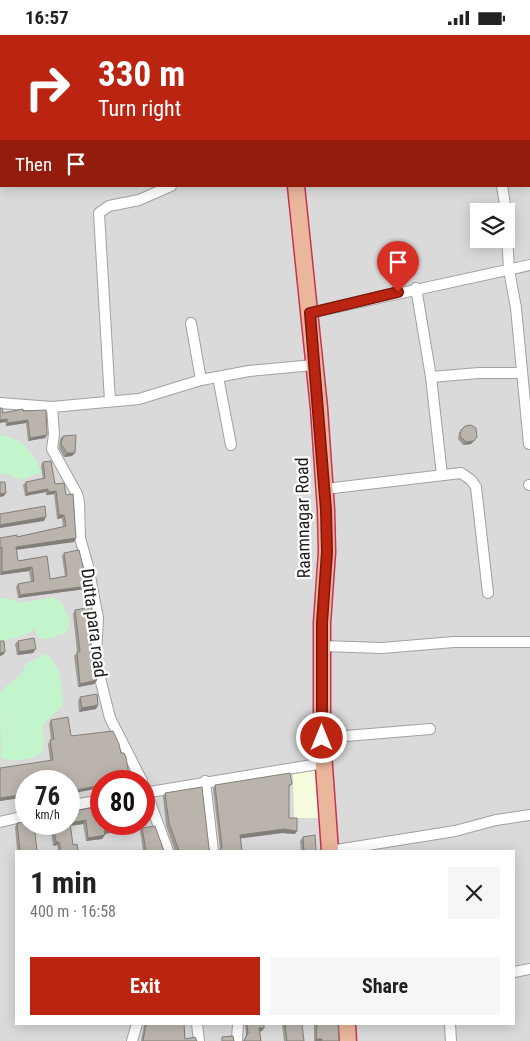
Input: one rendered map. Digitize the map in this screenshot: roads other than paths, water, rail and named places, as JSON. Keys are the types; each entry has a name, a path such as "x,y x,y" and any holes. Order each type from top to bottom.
{"highway":[{"name":"Raamnagar Road","path":"296,187 310,313 325,489 327,552 322,646 322,738 330,850"},
{"path":"347,1025 348,1041"}],"street":[{"path":"110,401 99,213 109,206 139,200 169,187"},
{"path":"502,187 505,203"},
{"path":"508,248 509,270 516,308 529,444"},
{"path":"310,313 416,288 530,265"},
{"path":"416,288 431,377 442,475"},
{"path":"191,323 201,380"},
{"path":"0,403 52,407 148,397 201,380 249,371 314,365"},
{"path":"431,377 479,373 522,373"},
{"path":"218,377 231,445"},
{"name":"Dutta para road","path":"52,407 54,435 52,449 77,494 79,503 80,538 88,566 98,618 96,656 110,718 136,770"},
{"path":"325,489 461,473 471,480 476,487 488,593"},
{"path":"322,646 382,647 454,642 530,642"},
{"path":"322,738 430,729"},
{"path":"155,788 324,763"},
{"path":"205,781 213,850"},
{"path":"336,850 455,831 496,820 530,815"},
{"path":"155,817 168,850"},
{"path":"0,822 15,819"},
{"path":"515,972 530,969"},
{"path":"132,1041 136,1025"},
{"path":"197,1025 199,1041"},
{"path":"237,1041 238,1025"},
{"path":"450,1025 451,1041"}]}
